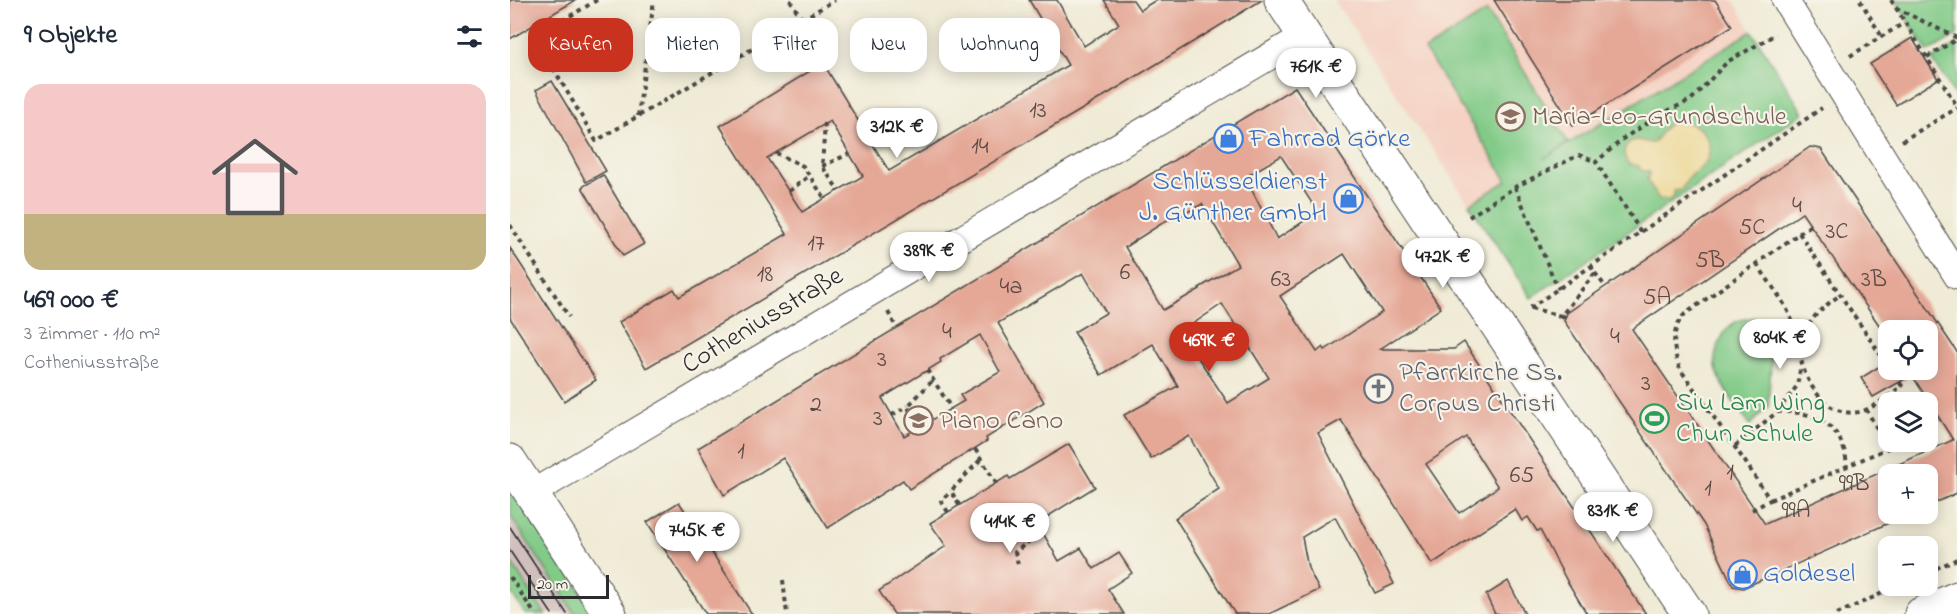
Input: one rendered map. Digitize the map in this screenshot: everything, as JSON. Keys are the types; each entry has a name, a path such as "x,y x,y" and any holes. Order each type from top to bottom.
{"street":[{"path":"1281,0 1689,614"},
{"path":"1791,10 1957,276"},
{"name":"Cotheniusstraße","path":"532,494 1304,36"},
{"path":"510,461 610,614"},
{"path":"1921,614 1957,598"}],"path":[{"path":"597,0 535,37 596,141 752,49"},
{"path":"638,116 654,0"},
{"path":"790,0 801,18"},
{"path":"805,18 835,0"},
{"path":"1860,0 1882,37"},
{"path":"1891,0 1957,107 1914,134"},
{"path":"1896,8 1957,38"},
{"path":"1596,162 1624,138 1663,113 1691,100 1727,62 1760,44 1791,10"},
{"path":"1861,49 1904,23"},
{"path":"1927,57 1957,38"},
{"path":"1596,273 1563,316 1530,308 1844,94"},
{"path":"825,123 822,166 839,191"},
{"path":"776,153 803,166 825,200"},
{"path":"822,166 849,154"},
{"path":"1469,217 1515,187 1580,155 1596,162 1641,232"},
{"path":"789,191 809,176"},
{"path":"1515,187 1559,289"},
{"path":"510,225 569,317"},
{"path":"1770,500 1680,369 1675,352 1675,337 1678,323 1685,314 1811,225"},
{"path":"1799,233 1878,352"},
{"path":"1757,264 1791,317 1802,361 1815,389 1828,405 1847,412 1866,409 1902,386 1898,380"},
{"path":"1591,266 1605,286"},
{"path":"1801,355 1808,324 1813,317 1840,295"},
{"path":"1734,446 1776,412 1797,386 1802,361"},
{"path":"927,370 951,408"},
{"path":"891,415 908,406 933,380"},
{"path":"908,406 916,429"},
{"path":"1866,409 1878,430"},
{"path":"1776,412 1809,414 1821,421 1838,434 1847,466"},
{"path":"975,449 996,483"},
{"path":"1752,510 1879,452"},
{"path":"948,512 941,501 981,459"},
{"path":"951,491 959,505"},
{"path":"1018,564 1015,552 1032,539 1024,527"},
{"path":"1938,568 1957,559"},
{"path":"510,577 535,614"},
{"path":"783,580 787,614"},
{"path":"1838,614 1878,595"}],"shaded area":[{"name":"Maria-Leo-Grundschule","path":"1334,0 1733,0 1752,31 1469,204"},
{"path":"510,515 575,614 545,614 510,561"}],"green space":[{"path":"1895,0 1957,0 1957,35 1928,52"},
{"path":"1487,11 1568,142 1543,159 1752,31 1803,113 1531,298 1469,204 1507,181 1425,50"},
{"path":"1957,44 1957,99 1932,59"},
{"path":"1756,318 1765,321 1769,327 1771,364 1768,407 1750,425 1718,376 1715,359 1718,345 1732,324 1740,320"},
{"path":"510,484 596,614 575,614 510,515"},
{"path":"510,561 545,614 525,614 510,591"}],"sand":[{"path":"1673,122 1689,123 1701,130 1708,140 1708,157 1681,190 1674,191 1674,197 1669,200 1659,199 1647,180 1650,172 1629,164 1624,152 1629,142 1638,140 1653,143 1667,125"}],"building":[{"path":"510,0 576,0 546,18 528,18 528,28 510,39"},
{"path":"1029,0 1057,0 1084,46 1119,24 1104,0 1133,0 1140,10 1156,0 1262,0 646,368 619,322 674,289 679,297 787,234 720,126 808,72 828,72 889,171 1056,72 1060,72 1068,65 1060,52 1060,18 1040,18","holes":["830,121 863,176 802,212 767,158"]},
{"path":"1494,0 1715,0 1732,26 1573,126"},
{"path":"1912,38 1938,79 1896,105 1870,64"},
{"path":"552,81 606,171 586,182 536,90"},
{"path":"1295,87 1441,308 1380,349 1454,349 1464,342 1646,614 1587,614 1540,530 1537,531 1528,517 1522,521 1515,509 1432,564 1341,420 1318,433 1394,584 1375,593 1335,517 1302,537 1308,568 1319,590 1269,614 1235,614 1175,518 1219,489 1189,436 1151,459 1124,415 1178,386 1153,344 1101,375 1074,332 1106,313 1083,273 998,323 1044,402 986,438 987,441 909,489 903,480 828,528 783,458 724,495 698,448","holes":["1281,156 1318,212 1277,239 1245,177","1202,204 1238,265 1163,310 1125,247 1178,213 1180,216","1344,254 1382,312 1325,350 1323,347 1317,352 1280,296","1222,304 1269,378 1228,403 1181,332","980,335 1000,372 960,395 964,401 904,436 882,398 941,362 940,359","1466,437 1498,487 1459,513 1426,464"]},
{"path":"1810,147 1821,149 1936,320 1878,320 1878,323 1802,213 1632,329 1765,524 1878,474 1878,524 1886,524 1743,588 1733,586 1704,525 1564,321 1567,313"},
{"path":"603,175 644,244 623,256 582,187"},
{"path":"510,248 596,380 564,401 510,318"},
{"path":"1938,324 1957,352 1957,493 1938,502 1938,464 1899,464 1926,452 1938,452 1938,447 1953,440 1938,416 1938,392 1923,392 1915,380 1938,380"},
{"path":"1878,367 1878,380 1903,380 1878,392 1873,397 1861,378"},
{"path":"1069,444 1095,487 1037,523 1059,561 1081,548 1094,569 1119,553 1132,573 1108,589 1124,614 894,614 879,591 946,546 930,523 1008,476 1010,479"},
{"path":"679,502 752,614 706,614 647,522"},
{"path":"1508,581 1525,614 1495,614 1486,595"}],"tram line":[{"path":"510,527 567,614"},
{"path":"510,551 552,614"}],"place":[{"name":"Maria-Leo-Grundschule","path":"1511,117"},
{"name":"Fahrrad Görke","path":"1228,139"},
{"name":"Schlüsseldienst J. Günther GmbH","path":"1348,198"},
{"name":"Pfarrkirche Ss. Corpus Christi","path":"1378,389"},
{"name":"Siu Lam Wing Chun Schule","path":"1655,419"},
{"name":"Piano Cano","path":"918,421"},
{"name":"Goldesel","path":"1742,574"}]}
